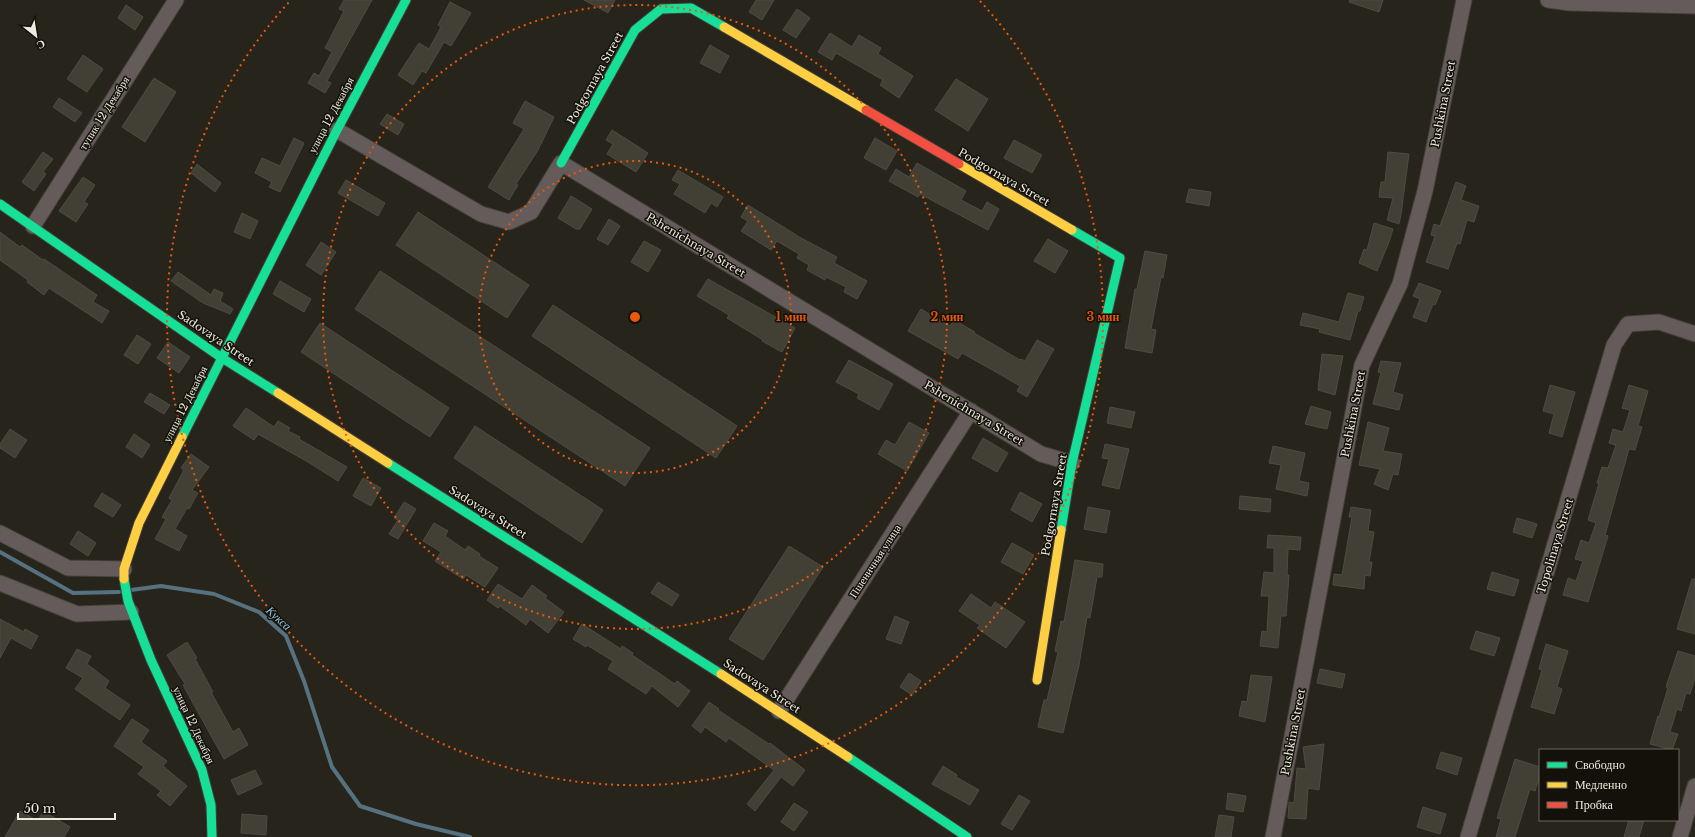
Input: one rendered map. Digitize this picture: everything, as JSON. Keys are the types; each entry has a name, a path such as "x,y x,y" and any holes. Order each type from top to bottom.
{"street":[{"name":"тупик 12 Декабря","path":"33,226 176,0"},
{"name":"улица 12 Декабря","path":"212,837 211,805 202,770 151,660 129,606 124,576 139,523 336,130 406,0"},
{"name":"Pushkina Street","path":"1273,837 1362,365 1400,284 1425,191 1464,0"},
{"path":"1548,0 1570,3 1695,6"},
{"name":"Podgornaya Street","path":"561,163 635,30 661,9 691,8 1120,258 1072,463 1037,680"},
{"path":"336,130 481,214 509,222 530,212 561,163"},
{"name":"Pshenichnaya Street","path":"561,163 1041,454 1072,463"},
{"name":"Sadovaya Street","path":"0,204 222,358 779,711 966,837"},
{"name":"Topolinaya Street","path":"1468,837 1614,345 1628,324 1659,322 1695,334"},
{"name":"Пшеничная улица","path":"779,711 971,411"},
{"path":"0,533 68,568 124,576"},
{"path":"0,583 77,614 129,606"},
{"path":"1680,837 1695,786"}],"building":[{"path":"344,0 372,0 327,81 331,83 325,93 308,83 314,73 319,76 332,52 325,48 344,11 339,9"},
{"path":"584,0 615,0 608,13"},
{"path":"756,0 774,0 762,20 749,12"},
{"path":"1350,0 1383,0 1379,12 1349,2"},
{"path":"450,2 471,13 451,46 444,42 426,73 422,71 413,85 398,75 419,43 429,49 441,27 438,25"},
{"path":"126,5 143,17 135,30 118,18"},
{"path":"797,9 810,18 796,38 783,30"},
{"path":"830,33 852,47 859,35 881,48 878,54 913,76 899,98 880,85 883,80 836,53 832,60 818,52"},
{"path":"710,45 729,56 720,73 700,63"},
{"path":"83,55 103,69 87,92 67,79"},
{"path":"154,78 176,92 145,142 122,127"},
{"path":"956,79 988,99 968,131 935,110"},
{"path":"59,98 82,113 75,122 53,107"},
{"path":"525,101 554,117 538,150 516,184 518,185 509,200 488,187 524,129 513,123"},
{"path":"387,114 404,124 398,135 380,124"},
{"path":"612,130 648,153 636,172 607,154 613,144 606,140"},
{"path":"294,138 304,143 280,192 269,187 272,182 255,173 262,158 280,166"},
{"path":"875,138 897,151 886,170 864,158"},
{"path":"1014,140 1042,155 1032,173 1004,158"},
{"path":"43,152 53,159 43,172 46,174 34,191 22,182"},
{"path":"1388,152 1409,154 1399,224 1387,220 1393,198 1379,197 1381,182 1385,182"},
{"path":"917,163 966,191 961,200 982,211 987,202 999,209 988,230 920,194 918,197 889,181 896,169 909,177"},
{"path":"197,164 221,183 215,192 191,173"},
{"path":"678,170 723,197 717,207 711,203 705,213 674,194 680,184 672,180"},
{"path":"83,177 95,185 84,202 88,204 76,222 59,211"},
{"path":"346,180 385,203 378,216 338,193"},
{"path":"1456,182 1466,186 1461,200 1479,206 1474,222 1467,220 1460,244 1457,243 1448,269 1426,262 1435,236 1431,235 1434,224 1440,226"},
{"path":"1189,189 1211,192 1209,206 1186,202"},
{"path":"571,196 592,209 580,229 576,229 558,218"},
{"path":"748,205 801,238 837,257 834,263 867,281 857,299 844,292 846,287 826,277 825,280 807,270 809,265 797,258 799,254 777,241 771,250 741,231 748,221 741,217"},
{"path":"418,212 529,285 507,318 396,245"},
{"path":"242,213 258,221 250,239 234,232"},
{"path":"609,219 620,226 608,245 597,239"},
{"path":"1374,223 1393,229 1377,271 1359,263 1364,249 1367,250"},
{"path":"0,232 20,247 22,245 97,295 93,302 109,311 102,323 49,288 44,295 27,282 28,280 0,260"},
{"path":"1048,239 1068,251 1055,273 1034,261"},
{"path":"644,241 661,250 648,272 631,262"},
{"path":"321,242 336,252 321,275 306,265"},
{"path":"1145,251 1167,255 1163,278 1161,277 1151,329 1156,330 1152,353 1125,348 1135,289 1137,289"},
{"path":"380,271 650,448 625,486 355,309"},
{"path":"178,272 211,295 214,289 223,293 220,301 233,309 230,314 203,303 171,281"},
{"path":"708,279 795,328 782,352 727,318 729,315 697,296"},
{"path":"280,281 311,299 304,312 273,294"},
{"path":"1419,283 1441,291 1435,305 1433,304 1426,322 1413,317 1420,299 1413,296"},
{"path":"1348,293 1364,297 1360,311 1358,311 1350,340 1319,332 1320,329 1300,325 1303,313 1339,322"},
{"path":"553,305 737,426 716,458 532,336"},
{"path":"921,309 950,326 954,320 1020,360 1025,361 1037,340 1054,349 1027,397 1017,391 1020,386 962,353 958,359 908,331"},
{"path":"320,323 449,408 430,437 301,352"},
{"path":"137,335 151,344 138,364 124,355"},
{"path":"168,342 190,357 179,373 157,358"},
{"path":"1322,354 1343,356 1335,395 1318,390"},
{"path":"849,360 893,384 879,410 857,398 859,394 836,382"},
{"path":"1381,361 1401,363 1393,392 1403,395 1399,410 1373,404 1381,373 1378,372"},
{"path":"1550,385 1575,392 1562,437 1549,433 1554,414 1543,411"},
{"path":"1629,385 1648,391 1638,426 1642,427 1635,450 1629,449 1605,535 1608,536 1588,602 1563,595 1568,578 1576,581 1583,561 1575,559 1581,540 1589,543 1596,523 1588,520 1602,467 1608,468 1616,445 1609,443 1613,429 1623,432 1630,410 1622,408"},
{"path":"150,393 170,405 164,414 144,402"},
{"path":"1311,406 1331,412 1327,429 1305,424"},
{"path":"1110,407 1135,412 1131,428 1107,423"},
{"path":"246,408 274,427 278,421 290,428 288,431 300,437 299,439 347,467 338,481 258,434 254,440 233,426"},
{"path":"909,422 929,433 907,471 878,454 886,440 895,445"},
{"path":"1368,422 1389,428 1383,451 1402,454 1398,475 1393,474 1388,490 1374,484 1380,469 1359,465"},
{"path":"475,426 603,510 582,543 454,458"},
{"path":"10,429 27,440 15,458 0,448 0,444"},
{"path":"134,434 150,445 142,458 126,447"},
{"path":"983,438 1008,453 997,472 972,458"},
{"path":"1105,444 1129,449 1119,489 1102,485 1109,459 1102,458"},
{"path":"1273,446 1305,453 1299,481 1309,483 1307,496 1276,489 1281,465 1269,463"},
{"path":"191,454 209,467 192,490 198,493 175,529 187,536 179,551 155,539 166,519 162,517 172,500 169,498 184,470 181,468"},
{"path":"363,478 381,488 371,506 353,496"},
{"path":"1020,492 1042,504 1032,522 1011,510"},
{"path":"102,493 121,505 113,517 94,506"},
{"path":"1240,496 1271,499 1270,512 1239,509"},
{"path":"404,502 416,509 398,539 389,534 398,520 394,518"},
{"path":"1088,507 1110,511 1106,533 1084,529"},
{"path":"1351,507 1371,510 1368,531 1374,532 1369,562 1372,562 1370,576 1365,575 1364,589 1333,585 1334,574 1342,575 1352,517 1349,517"},
{"path":"1517,518 1537,524 1532,538 1513,532"},
{"path":"434,523 448,531 445,536 465,550 468,546 480,554 479,556 498,568 485,587 466,575 463,579 435,561 441,552 423,541"},
{"path":"78,531 96,543 88,556 70,544"},
{"path":"1268,535 1301,537 1300,550 1288,549 1287,575 1289,575 1286,616 1281,616 1278,648 1260,646 1262,631 1267,632 1269,596 1261,596 1264,572 1274,573 1274,548 1267,548"},
{"path":"1012,543 1034,555 1023,574 1001,562"},
{"path":"789,546 823,567 763,660 729,639"},
{"path":"1075,560 1103,564 1102,577 1097,577 1090,618 1087,617 1079,665 1063,733 1038,727 1044,700 1047,700 1058,652 1055,651 1061,621 1064,622"},
{"path":"1492,572 1519,580 1514,596 1487,589"},
{"path":"1692,579 1695,579 1695,634 1677,629"},
{"path":"658,582 679,595 672,606 651,593"},
{"path":"498,584 522,599 532,585 547,596 545,598 564,612 548,633 530,619 526,625 500,606 498,608 487,600"},
{"path":"971,594 991,608 995,602 1025,622 1006,648 977,628 980,625 959,611"},
{"path":"895,616 909,622 901,644 886,639"},
{"path":"0,619 24,632 25,629 38,636 31,649 11,638 0,658"},
{"path":"582,624 621,649 622,646 633,653 632,655 675,684 677,681 690,691 678,707 652,686 646,694 608,669 613,661 587,645 586,647 573,639"},
{"path":"1476,631 1500,638 1494,656 1470,649"},
{"path":"187,642 197,658 195,659 213,692 211,692 233,732 239,728 248,745 224,759 183,685 185,684 167,655"},
{"path":"1546,644 1568,651 1557,687 1562,689 1554,714 1531,707 1542,670 1539,669"},
{"path":"77,649 91,656 87,664 109,681 105,688 130,705 120,720 75,689 83,678 66,668"},
{"path":"1678,651 1695,656 1695,678 1690,694 1686,693 1681,711 1677,709 1670,732 1678,734 1672,749 1650,744 1668,688 1666,687"},
{"path":"1320,669 1345,674 1342,688 1317,683"},
{"path":"909,673 921,681 912,695 900,687"},
{"path":"1251,675 1272,677 1265,722 1239,716 1242,701 1247,702"},
{"path":"709,702 719,709 718,710 769,744 770,743 805,770 793,786 781,777 755,811 747,804 774,770 729,738 726,742 705,727 701,733 692,726"},
{"path":"132,719 149,730 141,742 167,761 163,766 187,786 170,806 157,795 161,791 138,774 144,767 114,746"},
{"path":"1324,744 1319,790 1308,788 1306,819 1288,818 1289,802 1294,803 1297,768 1306,769 1303,747"},
{"path":"1441,752 1462,758 1457,775 1436,768"},
{"path":"1515,759 1539,767 1539,778 1535,791 1530,789 1515,837 1496,837 1501,819 1497,818"},
{"path":"943,766 957,775 956,777 979,790 970,805 932,784"},
{"path":"255,770 262,784 238,795 231,780"},
{"path":"1228,793 1246,796 1243,812 1226,809"},
{"path":"1019,795 1030,801 1012,830 1001,824"},
{"path":"794,803 808,812 794,831 781,822"},
{"path":"1423,807 1446,814 1440,834 1417,827"},
{"path":"20,811 38,821 43,811 70,827 64,837 5,837"},
{"path":"242,814 267,816 266,835 241,833"},
{"path":"1219,815 1234,817 1231,837 1215,837"},
{"path":"1629,821 1644,821 1639,837 1624,837"}],"waterway":[{"name":"Кукса","path":"0,552 73,593 119,592"},
{"name":"Кукса","path":"131,590 161,586 214,594 259,612 286,636 304,681 332,767 360,806 416,824 470,837"}],"traffic: fast":[{"path":"182,437 337,130 406,0"},
{"path":"561,163 635,30 661,9 691,8 724,27"},
{"path":"0,204 222,358 278,393"},
{"path":"1061,530 1072,463 1120,258 1072,230"},
{"path":"388,463 721,674"},
{"path":"124,579 128,601 151,660 202,770 211,805 212,837"},
{"path":"848,757 967,837"}],"traffic: slow":[{"path":"724,27 866,110"},
{"path":"959,164 1072,230"},
{"path":"278,393 388,463"},
{"path":"124,579 124,569 139,523 182,437"},
{"path":"1037,680 1061,530"},
{"path":"721,674 848,757"}],"traffic: jam":[{"path":"866,110 959,164"}]}
